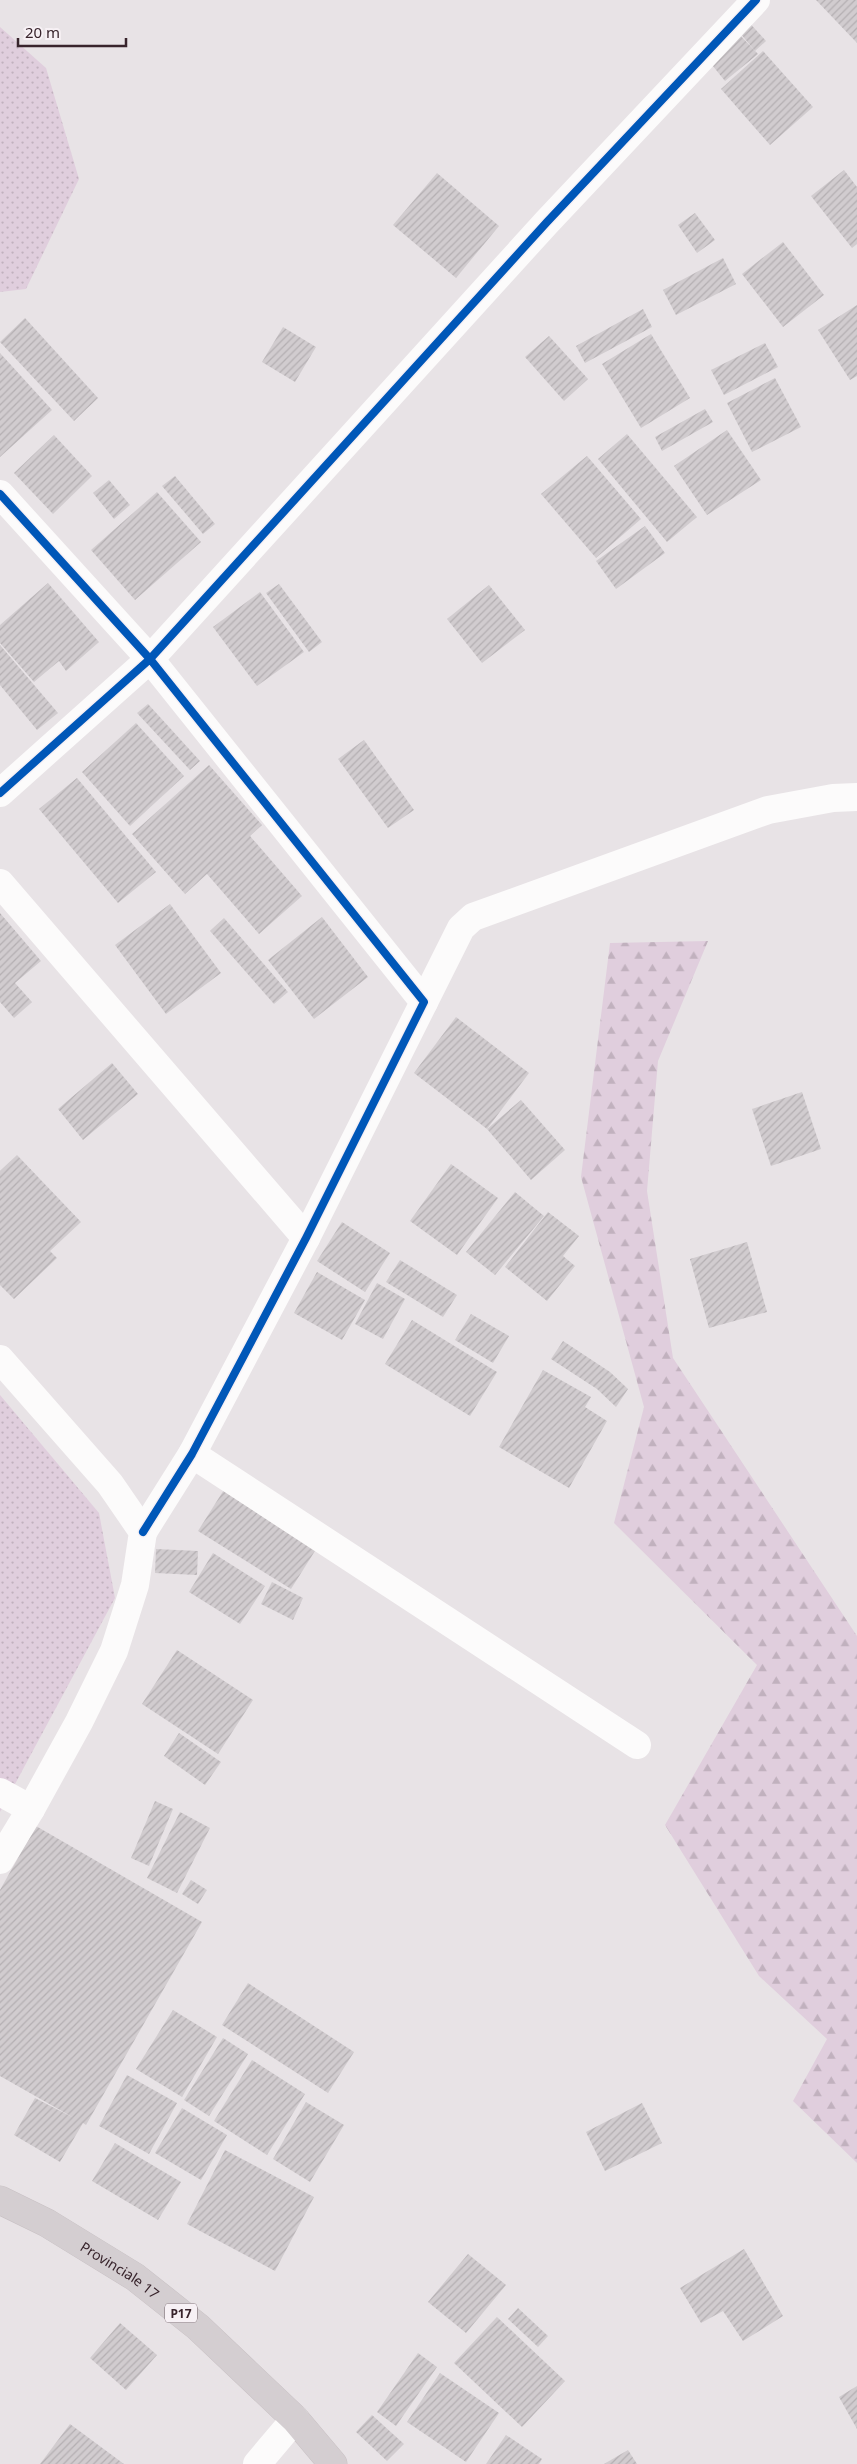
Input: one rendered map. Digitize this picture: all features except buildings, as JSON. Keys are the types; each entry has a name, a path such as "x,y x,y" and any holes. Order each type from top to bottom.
{"main road":[{"name":"Provinciale 17","path":"3,2207 47,2223 135,2277 198,2327 295,2419 333,2464"}],"street":[{"path":"0,793 150,659 547,222 756,0"},
{"path":"0,494 150,659 424,1002"},
{"path":"0,1860 32,1809 79,1722 114,1651 135,1585 143,1532 192,1454 306,1238 461,928 473,917 768,810 833,798 857,797"},
{"path":"0,883 306,1238"},
{"path":"0,1359 110,1484 143,1532"},
{"path":"192,1454 637,1745"},
{"path":"0,1792 32,1809"},
{"path":"257,2464 295,2419"}],"green space":[{"path":"0,27 46,68 79,179 26,289 0,292"},
{"path":"708,941 658,1061 647,1191 673,1358 857,1636 857,2163 793,2101 827,2039 759,1976 665,1825 757,1665 614,1523 644,1407 581,1177 610,943"},
{"path":"0,1395 99,1513 115,1598 0,1812"}],"cycle path":[{"path":"0,494 150,659 547,222 756,0"},
{"path":"0,793 150,659 424,1002 306,1238 192,1454 143,1532"}]}
